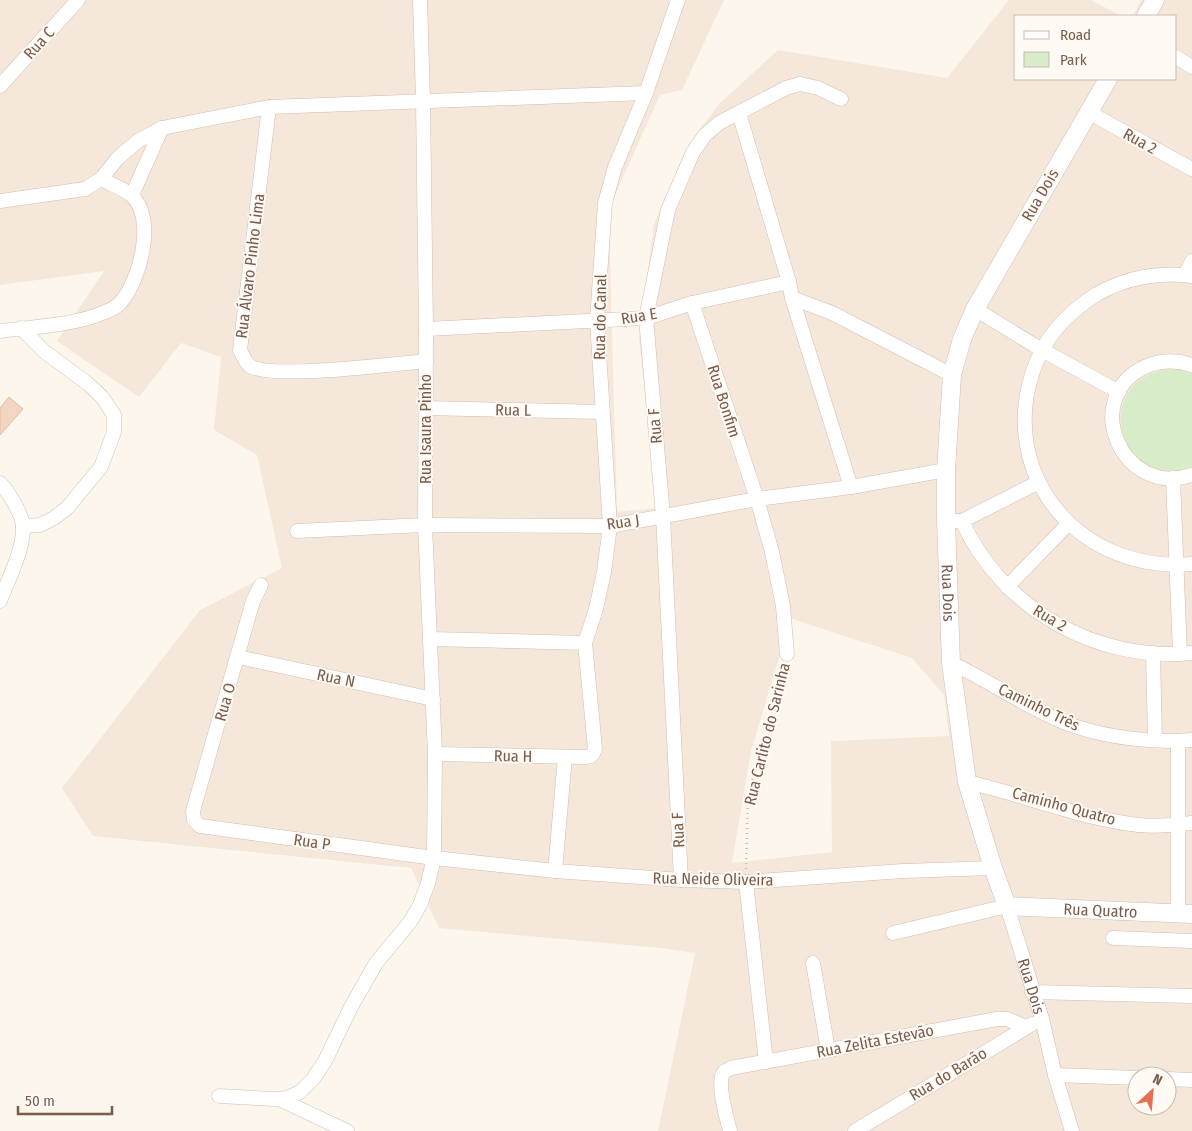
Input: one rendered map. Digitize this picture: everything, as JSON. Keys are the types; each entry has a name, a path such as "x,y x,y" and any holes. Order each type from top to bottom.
{"street":[{"name":"Rua C","path":"0,86 78,0"},
{"name":"Rua Isaura Pinho","path":"279,1099 287,1098 300,1092 313,1079 376,963 410,922 420,905 434,858 435,754 425,525 426,329 420,0"},
{"name":"Rua do Canal","path":"585,643 596,609 610,526 597,320 605,203 615,167 646,93 678,0"},
{"path":"1147,15 1155,0"},
{"path":"1177,58 1192,66"},
{"name":"Rua Dois","path":"1072,1131 1055,1075 1042,1019 967,782 950,663 954,521 946,470 952,375 962,339 974,309 1107,80"},
{"name":"Rua F","path":"681,880 663,516 646,318 668,210 693,152 705,135 719,123 786,88 800,84 818,88 841,99"},
{"path":"0,201 84,189 100,180 117,159 138,141 162,128 269,107 646,93"},
{"name":"Rua Álvaro Pinho Lima","path":"269,107 240,350 244,360 250,366 258,369 283,372 426,361"},
{"name":"Rua 2","path":"1088,112 1192,169"},
{"path":"739,113 789,282 792,298 851,487"},
{"path":"132,195 162,128"},
{"path":"0,331 87,319 107,312 121,303 132,283 142,256 145,239 144,224 139,206 132,195 100,180"},
{"path":"1192,260 1188,276 1168,274 1134,279 1103,291 1074,310 1057,328 1042,350 1030,382 1025,415 1028,450 1039,482 1057,511 1069,524 1082,535 1111,552 1143,562 1177,565 1192,564"},
{"name":"Rua E","path":"426,329 646,318 692,304 789,282"},
{"path":"792,298 832,313 952,375"},
{"name":"Rua Bonfim","path":"692,304 756,499"},
{"path":"974,309 1042,350 1119,392"},
{"path":"20,328 45,352 88,383 102,397 114,414 114,432 102,467 67,508 54,518 40,526 23,526"},
{"path":"1192,365 1170,361 1150,365 1132,376 1119,392 1113,411 1112,425 1121,451 1130,462 1141,470 1153,476 1173,478 1192,474"},
{"name":"Rua L","path":"425,408 602,412"},
{"name":"Rua J","path":"297,530 425,525 610,526 756,499 851,487 946,470"},
{"path":"1173,478 1177,565 1186,653"},
{"path":"954,521 1039,482"},
{"path":"0,483 9,495 23,526 20,546 0,601"},
{"name":"Rua Carlito do Sarinha","path":"756,499 772,552 783,606 787,654"},
{"name":"Rua 2","path":"954,521 988,566 1007,587 1050,621 1100,643 1118,648 1153,653 1186,653"},
{"path":"1007,587 1069,524"},
{"name":"Rua O","path":"194,820 193,811 253,601 261,585"},
{"path":"431,639 585,643"},
{"name":"Rua H","path":"435,754 592,756 595,749 585,643"},
{"path":"1153,653 1155,740"},
{"name":"Rua N","path":"238,657 433,699"},
{"name":"Caminho Três","path":"950,663 1037,709 1074,726 1110,735 1155,740 1185,740"},
{"path":"1185,740 1185,914"},
{"path":"555,871 565,757"},
{"name":"Caminho Quatro","path":"967,782 1004,790 1093,817 1140,825 1186,824"},
{"name":"Rua P","path":"194,820 200,826 209,828 434,858"},
{"name":"Rua Neide Oliveira","path":"434,858 555,871 681,880 746,882 903,871 993,868"},
{"path":"746,882 766,1062"},
{"path":"893,933 1007,906"},
{"name":"Rua Quatro","path":"1007,906 1185,914"},
{"path":"1112,938 1192,941"},
{"path":"813,963 828,1050"},
{"path":"1032,992 1192,996"},
{"name":"Rua Zelita Estevão","path":"730,1131 721,1086 725,1071 737,1066 997,1019 1007,1019 1026,1027"},
{"name":"Rua do Barão","path":"855,1131 1042,1019"},
{"path":"1055,1075 1127,1078"},
{"path":"1177,1079 1192,1080"},
{"path":"219,1096 279,1099 347,1131"}],"path":[{"name":"Rua Carlito do Sarinha","path":"746,882 748,796 787,654"}],"shaded area":[{"path":"0,0 724,0 682,90 660,95 611,204 610,260 617,512 656,508 639,337 654,224 688,145 720,103 778,50 947,78 1009,0 1091,0 1119,15 1014,15 1014,80 1177,80 1177,15 1134,15 1141,0 1192,0 1192,1131 658,1131 695,953 661,948 439,928 411,868 93,836 62,788 200,610 282,568 257,455 214,430 221,357 181,343 139,397 57,341 104,271 0,285","holes":["777,614 912,658 944,695 949,736 831,741 832,852 732,863 751,751 780,655"]}],"green space":[{"path":"1170,369 1192,373 1192,467 1167,471 1146,464 1131,450 1122,432 1121,412 1128,393 1144,377"}],"building":[{"path":"9,397 23,409 0,435 0,408"}]}
